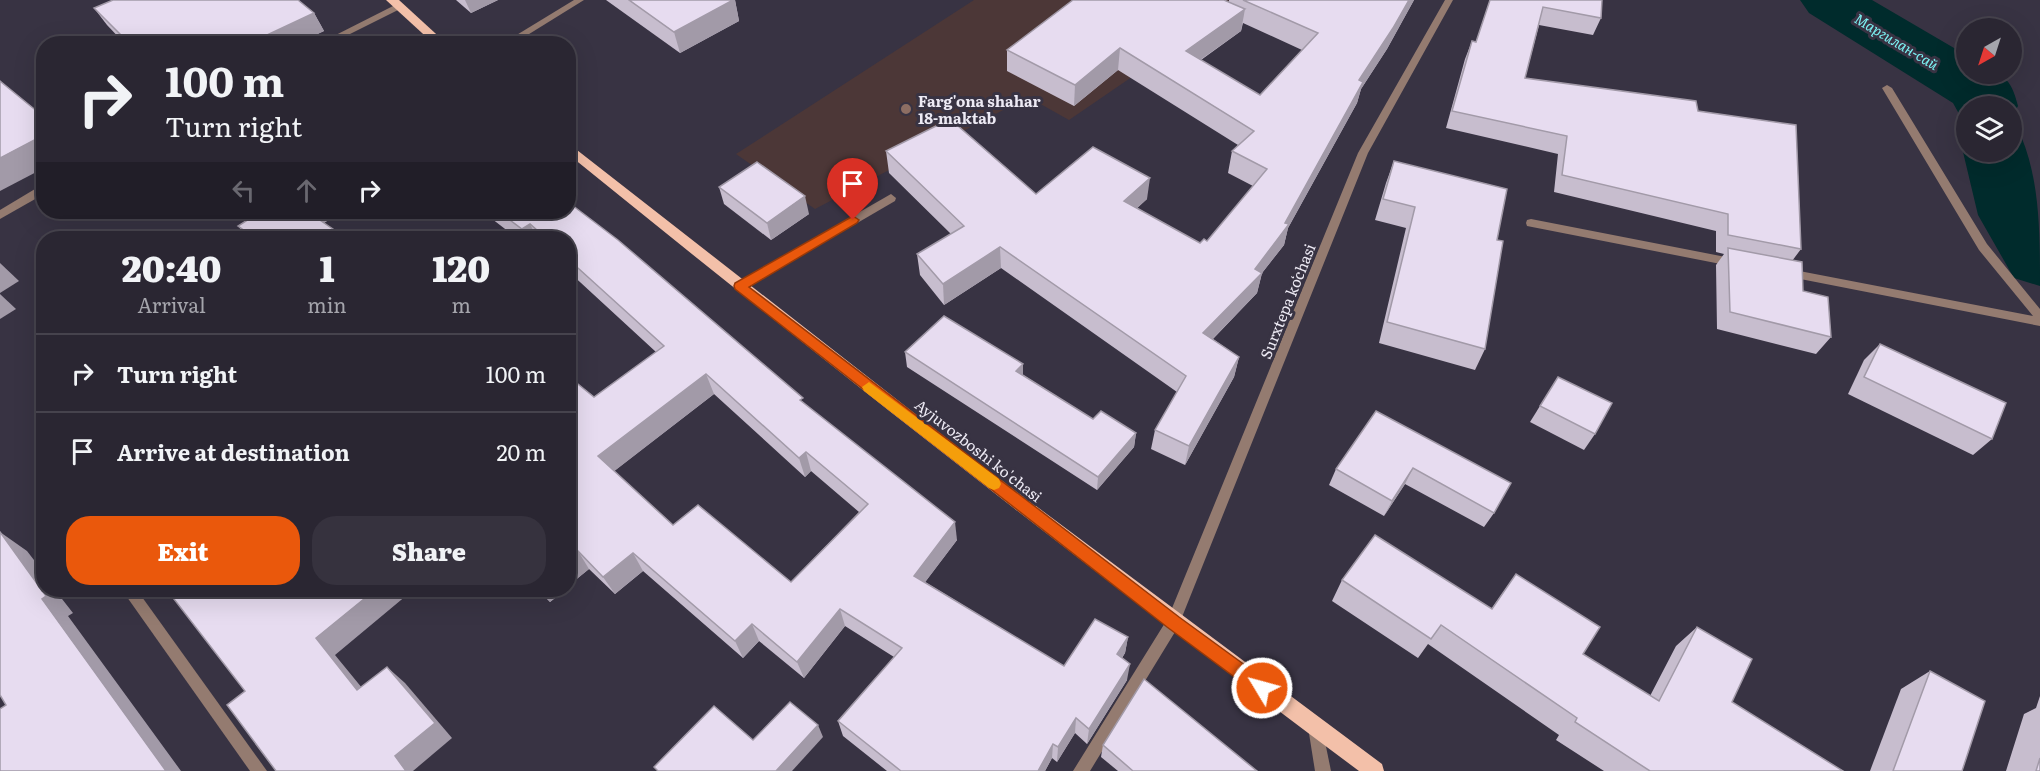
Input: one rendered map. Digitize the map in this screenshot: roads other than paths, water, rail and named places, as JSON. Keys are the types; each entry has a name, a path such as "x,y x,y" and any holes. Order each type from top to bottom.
{"main road":[{"path":"396,3 433,36"},
{"name":"Ayjuvozboshi ko'chasi","path":"576,153 740,286 1173,622 1375,771"}],"street":[{"path":"519,36 580,0"},
{"name":"Surxtepa koʻchasi","path":"1081,771 1173,622 1364,153 1449,0"},
{"path":"336,36 396,3"},
{"path":"1887,88 1983,247 2040,317"},
{"path":"0,215 36,194"},
{"path":"740,286 891,198"},
{"path":"1531,223 1751,266"},
{"path":"1774,270 2040,322"},
{"path":"134,597 259,771"},
{"path":"1316,727 1323,771"}],"waterway":[{"name":"Маргилан-сай","path":"1830,0 1983,93 1984,96"},
{"name":"Маргилан-сай","path":"2000,162 2013,215 2040,259"}],"place":[{"name":"Farg'ona shahar 18-maktab","path":"906,109"}]}
